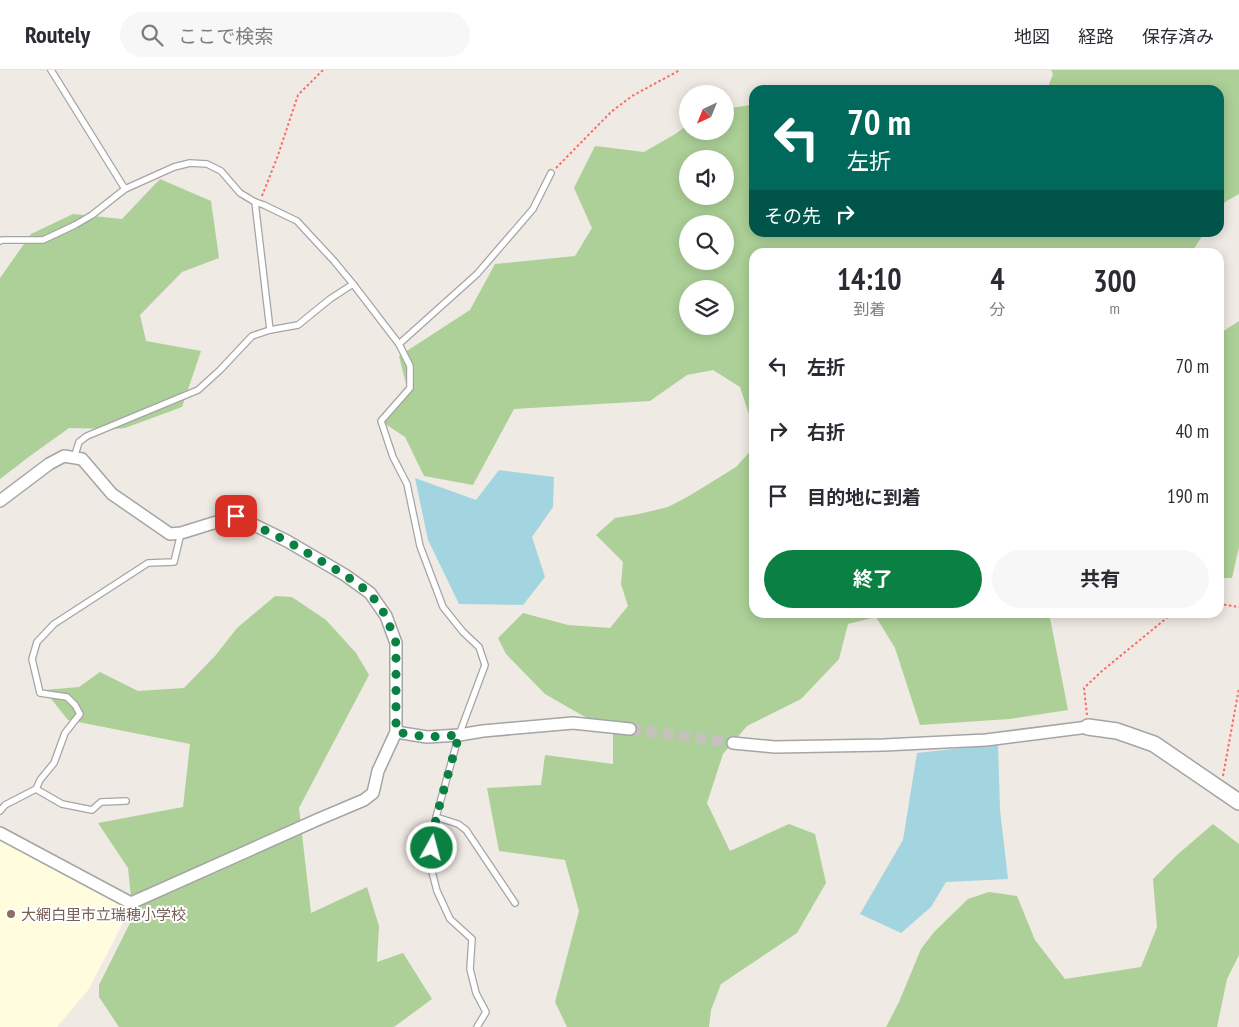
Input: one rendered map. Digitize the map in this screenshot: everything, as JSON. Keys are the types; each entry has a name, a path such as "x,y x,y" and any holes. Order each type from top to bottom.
{"street":[{"path":"0,501 49,464 64,456 82,459 112,494 170,534 180,533 236,516 287,541 345,575 370,593 386,616 396,643 396,732 378,771 373,793 364,800 132,903 0,833"},
{"path":"396,732 427,737 573,723 630,729"},
{"path":"733,743 775,747 884,745 986,740 1088,727 1118,731 1154,744 1239,802"}],"lane":[{"path":"51,70 125,189"},
{"path":"0,241 43,240 80,222 125,189 174,167 190,163 207,164 221,171 240,193 297,221 334,261 399,344 410,366 410,388 381,421 393,457 407,484 420,546 443,607 463,632 479,647 485,664 459,735 436,818 430,864 437,891 450,919 472,938 470,969 476,993 486,1012 478,1027"},
{"path":"399,344 477,274 533,209 551,173"},
{"path":"255,202 270,330"},
{"path":"74,458 79,442 87,436 198,390 252,336 270,330 298,325 330,299 353,284"},
{"path":"0,811 5,805 36,789 40,780 54,763 65,733 80,714 67,697 40,693 32,659 37,642 54,624 148,563 174,562 180,533"},
{"path":"36,789 62,804 92,810 101,802 126,801"},
{"path":"436,818 458,824 466,830 515,903"}],"path":[{"path":"255,202 262,196 298,95 323,70"},
{"path":"551,173 611,112 632,96 680,70"},
{"path":"1224,605 1239,607"},
{"path":"1088,727 1084,688 1167,618"},
{"path":"1221,789 1239,688"}],"shaded area":[{"path":"0,838 126,906 128,913 89,989 57,1027 0,1027"}],"green space":[{"path":"1051,70 1239,70 1239,194 1224,204 1224,85 1049,85 1053,74"},
{"path":"749,105 749,237 1201,237 1195,248 749,248 749,415 740,387 713,370 687,375 650,401 514,409 473,485 424,476 405,437 384,423 407,388 399,356 470,310 495,264 575,256 592,228 574,188 595,146 644,152 679,131 679,140 734,140 734,108"},
{"path":"160,179 211,201 219,258 182,272 140,315 146,341 201,351 182,407 125,428 69,428 0,479 0,278 31,234 73,214 122,219"},
{"path":"1239,321 1239,547 1232,578 1224,578 1224,331"},
{"path":"749,453 749,618 872,618 848,624 839,659 801,699 747,726 723,754 707,803 730,851 789,824 815,834 826,883 797,933 721,984 711,1010 709,1027 567,1027 555,1002 579,911 565,860 499,851 487,788 541,785 545,755 613,764 613,733 545,694 506,654 498,638 523,613 568,625 610,628 628,606 621,584 623,562 596,535 615,518 668,507 736,467"},
{"path":"275,596 292,597 326,620 356,653 369,675 299,808 311,913 367,887 379,926 377,962 403,953 432,999 394,1027 119,1027 99,997 99,985 133,917 128,868 98,823 183,807 190,744 68,720 44,690 79,687 100,672 138,691 184,688 215,656 237,628"},
{"path":"877,618 1050,618 1068,710 1009,719 920,725 895,648"},
{"path":"1213,824 1239,844 1239,955 1227,979 1217,1027 886,1027 899,1002 921,949 934,932 968,899 989,892 1017,896 1035,940 1065,979 1141,967 1157,927 1153,879"}],"water":[{"path":"499,470 554,477 553,507 532,537 545,577 523,605 459,604 428,540 415,478 476,500"},
{"path":"998,744 1000,810 1008,879 946,882 931,907 901,933 860,914 903,840 917,753"}],"tunnel":[{"path":"630,729 733,743"}],"place":[{"name":"大網白里市立瑞穂小学校","path":"11,914"}],"route":[{"path":"236,516 287,541 345,575 370,593 386,616 396,643 396,732 427,737 459,735 436,818 432,848"}]}
